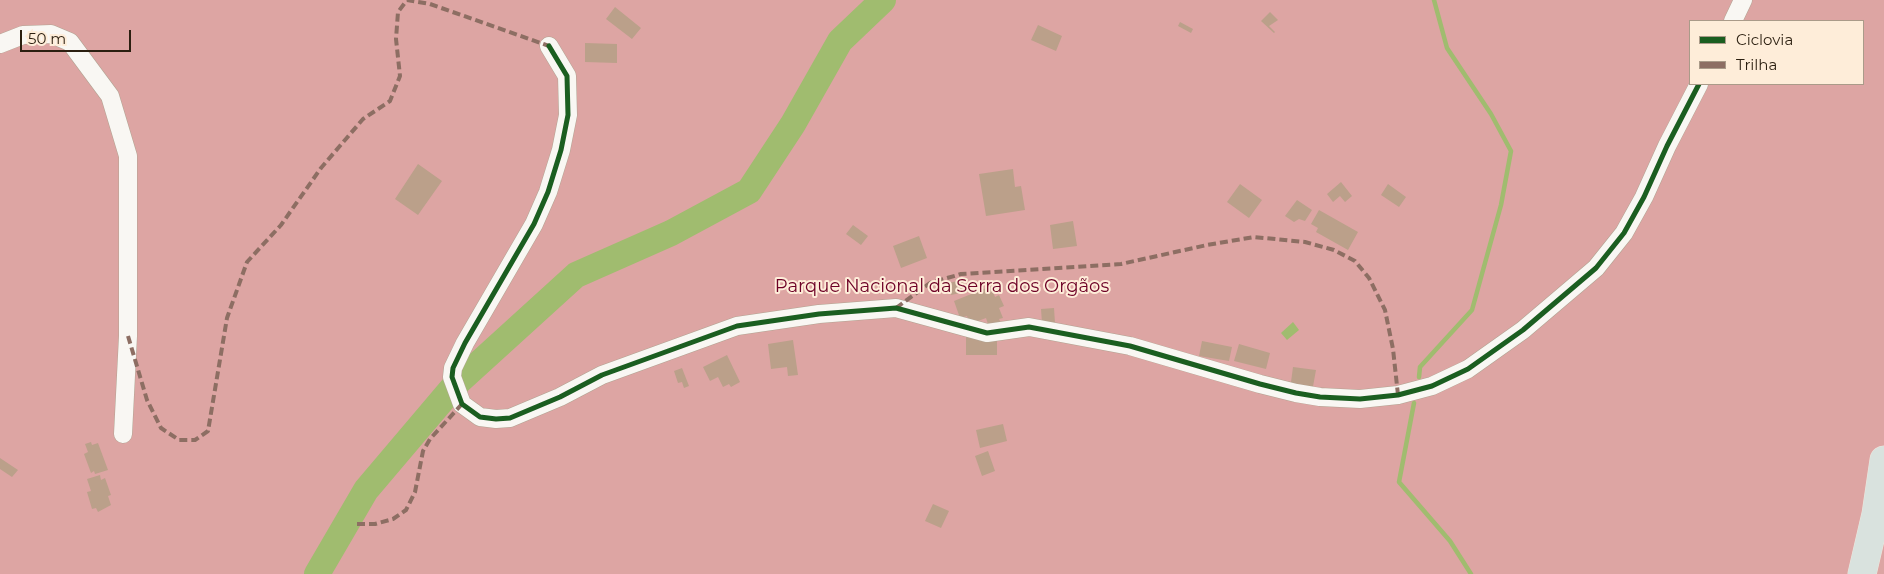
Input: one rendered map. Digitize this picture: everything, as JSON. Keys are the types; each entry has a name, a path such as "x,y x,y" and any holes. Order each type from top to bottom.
{"highway":[{"path":"1862,574 1876,514 1884,460"}],"street":[{"path":"1733,20 1743,0"},
{"path":"0,44 23,35 51,34 70,42 110,96 128,156 128,336 123,434"},
{"path":"549,46 566,76 568,115 561,150 548,192 534,224 453,368 452,378 462,404 480,417 510,418 560,397 602,375 738,326 819,314 896,308 987,333 1029,327 1130,346 1296,393 1320,397 1360,399 1406,393 1432,386 1468,369 1524,330 1596,268 1624,232 1644,197 1667,146 1698,85"}],"green space":[{"name":"Parque Nacional da Serra dos Orgãos","path":"0,0 1884,0 1884,574 0,574"}],"shaded area":[{"path":"1293,322 1299,330 1287,340 1281,333"}],"building":[{"path":"615,7 641,28 632,39 606,19"},
{"path":"1270,12 1278,20 1269,26 1274,33 1261,21"},
{"path":"1180,22 1193,29 1191,33 1178,26"},
{"path":"1038,25 1062,36 1056,51 1031,40"},
{"path":"585,43 617,44 617,63 585,62"},
{"path":"418,164 442,181 418,215 395,199"},
{"path":"1013,169 1015,187 1021,186 1025,210 986,216 979,174"},
{"path":"1341,182 1352,196 1345,202 1340,196 1333,202 1327,194"},
{"path":"1240,184 1262,200 1249,218 1227,202"},
{"path":"1388,184 1406,197 1399,207 1381,195"},
{"path":"1297,200 1312,210 1305,221 1299,219 1294,222 1285,216"},
{"path":"1319,210 1358,232 1348,250 1316,232 1318,228 1311,224"},
{"path":"1073,221 1077,246 1053,249 1050,225"},
{"path":"853,225 868,236 861,245 846,234"},
{"path":"919,236 927,258 901,268 893,246"},
{"path":"963,280 965,292 951,295 948,283"},
{"path":"991,286 995,297 999,295 1004,306 999,308 1003,318 999,319 1002,325 989,327 986,318 970,324 967,316 960,318 954,301"},
{"path":"1054,308 1055,323 1042,323 1041,309"},
{"path":"966,337 997,337 997,355 966,355"},
{"path":"793,340 798,375 788,376 787,367 771,369 768,344"},
{"path":"1202,341 1232,347 1229,361 1199,356"},
{"path":"1239,344 1270,353 1266,369 1234,361"},
{"path":"727,355 740,382 731,387 729,384 723,387 718,377 710,381 703,367"},
{"path":"1293,367 1316,370 1312,392 1280,386 1281,380 1291,382"},
{"path":"682,368 689,386 684,388 682,382 678,383 674,371"},
{"path":"1003,424 1007,441 980,448 976,430"},
{"path":"91,442 92,445 98,443 108,470 95,474 94,471 91,473 84,454 88,452 85,444"},
{"path":"988,451 995,471 982,476 975,456"},
{"path":"0,458 18,470 12,477 0,469"},
{"path":"100,475 101,480 105,478 111,495 108,496 111,505 98,512 96,508 92,509 87,492 91,491 87,479"},
{"path":"933,504 949,511 941,528 925,521"}],"waterway":[{"path":"317,574 366,490 455,385 576,275 671,233 749,191 793,124 840,41 883,0"},
{"path":"1419,377 1420,367 1472,310 1501,205 1511,151 1491,114 1447,48 1434,0"},
{"path":"1414,403 1399,482 1450,541 1471,574"}],"marked path":[{"path":"128,336 147,400 161,428 179,440 195,440 208,431 227,318 247,262 281,225 321,168 363,119 390,101 400,76 396,39 398,12 407,0 430,4 549,46"},
{"path":"896,308 930,283 961,274 1121,264 1207,245 1254,237 1305,242 1334,250 1355,261 1369,278 1385,310 1393,349 1398,395"},
{"path":"357,524 375,524 393,519 406,510 415,492 423,451 430,439 462,404"}],"cycle path":[{"path":"549,46 567,76 568,115 561,150 548,192 534,224 465,343 453,368 452,377 462,404 480,417 510,418 560,397 602,375 737,326 819,314 896,308 987,333 1029,327 1130,346 1260,384 1320,397 1360,399 1398,395 1432,386 1468,369 1523,330 1596,268 1624,233 1644,197 1667,146 1698,85"}]}
